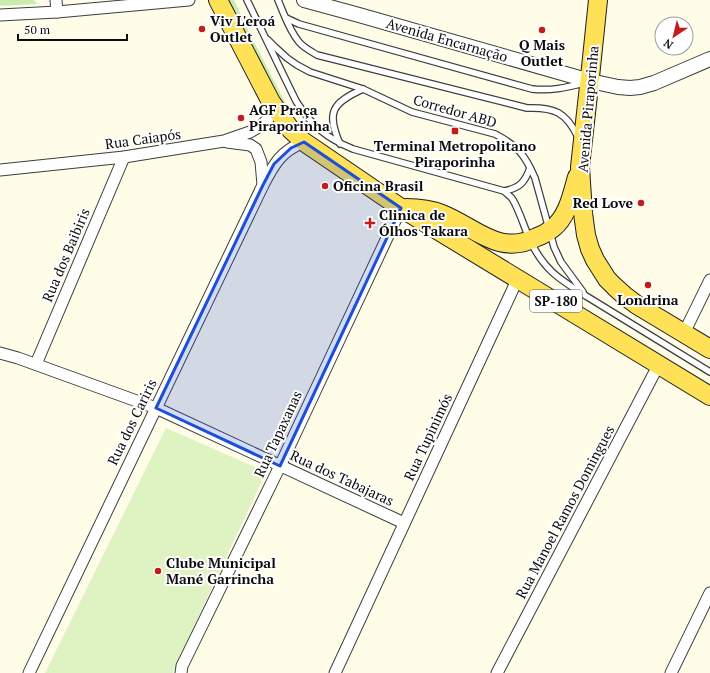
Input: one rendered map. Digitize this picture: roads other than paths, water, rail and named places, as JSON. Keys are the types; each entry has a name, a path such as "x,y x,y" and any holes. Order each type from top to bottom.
{"main road":[{"name":"SP-180","path":"218,0 271,102 291,130 304,142 402,208 660,364 710,396"},
{"name":"Avenida Piraporinha","path":"598,0 580,167 586,235 590,248 601,270 615,287 625,296 637,305 710,349"},
{"path":"402,208 423,208 441,213 490,239 514,245 522,244 550,231 559,222 567,209 580,167"}],"street":[{"path":"56,0 57,12"},
{"path":"0,15 57,12 189,0"},
{"name":"Avenida Encarnação","path":"304,0 590,81 618,87 630,88 654,83 710,59"},
{"name":"Rua Caiapós","path":"0,170 124,158 224,142 250,132 262,125 268,119 271,102"},
{"path":"224,142 250,145 256,149 261,162 263,185"},
{"name":"Rua dos Cariris","path":"29,673 263,185 274,164 291,148 304,142"},
{"name":"Rua dos Baibiris","path":"36,364 124,158"},
{"name":"Rua Tapaxanas","path":"181,673 182,666 280,466 402,208"},
{"name":"Rua Tupinimós","path":"335,673 518,278"},
{"path":"684,333 710,280"},
{"name":"Rua dos Tabajaras","path":"1,357 18,358 156,408 404,523"},
{"name":"Rua Manoel Ramos Domingues","path":"497,673 660,364"},
{"path":"671,673 710,593"}],"lane":[{"name":"Corredor ABD","path":"247,0 296,101 304,114 326,135 340,144 353,149 504,191 512,198 530,241 544,264 551,272 586,296 710,372"},
{"path":"278,0 292,32 299,42 308,50 317,55 527,108 541,107 552,109 568,120 574,128 582,149"},
{"name":"Avenida Encarnação","path":"286,18 299,24 532,90 567,88 590,81"},
{"name":"Corredor ABD","path":"263,33 275,47 297,65 310,72 363,90 412,112 495,134 506,139 516,147 524,156 535,178 554,248 561,262 586,296"},
{"path":"340,144 333,124 332,116 342,101 350,95 363,90"},
{"path":"504,191 514,189 521,184 527,176 530,168"}],"place":[{"name":"Viv L'eroá Outlet","path":"202,29"},
{"name":"Q Mais Outlet","path":"542,30"},
{"name":"AGF Praça Piraporinha","path":"241,118"},
{"name":"Terminal Metropolitano Piraporinha","path":"455,131"},
{"name":"Oficina Brasil","path":"325,186"},
{"name":"Red Love","path":"641,203"},
{"name":"Clinica de Ólhos Takara","path":"370,223"},
{"name":"Londrina","path":"648,285"},
{"name":"Clube Municipal Mané Garrincha","path":"158,571"}]}
